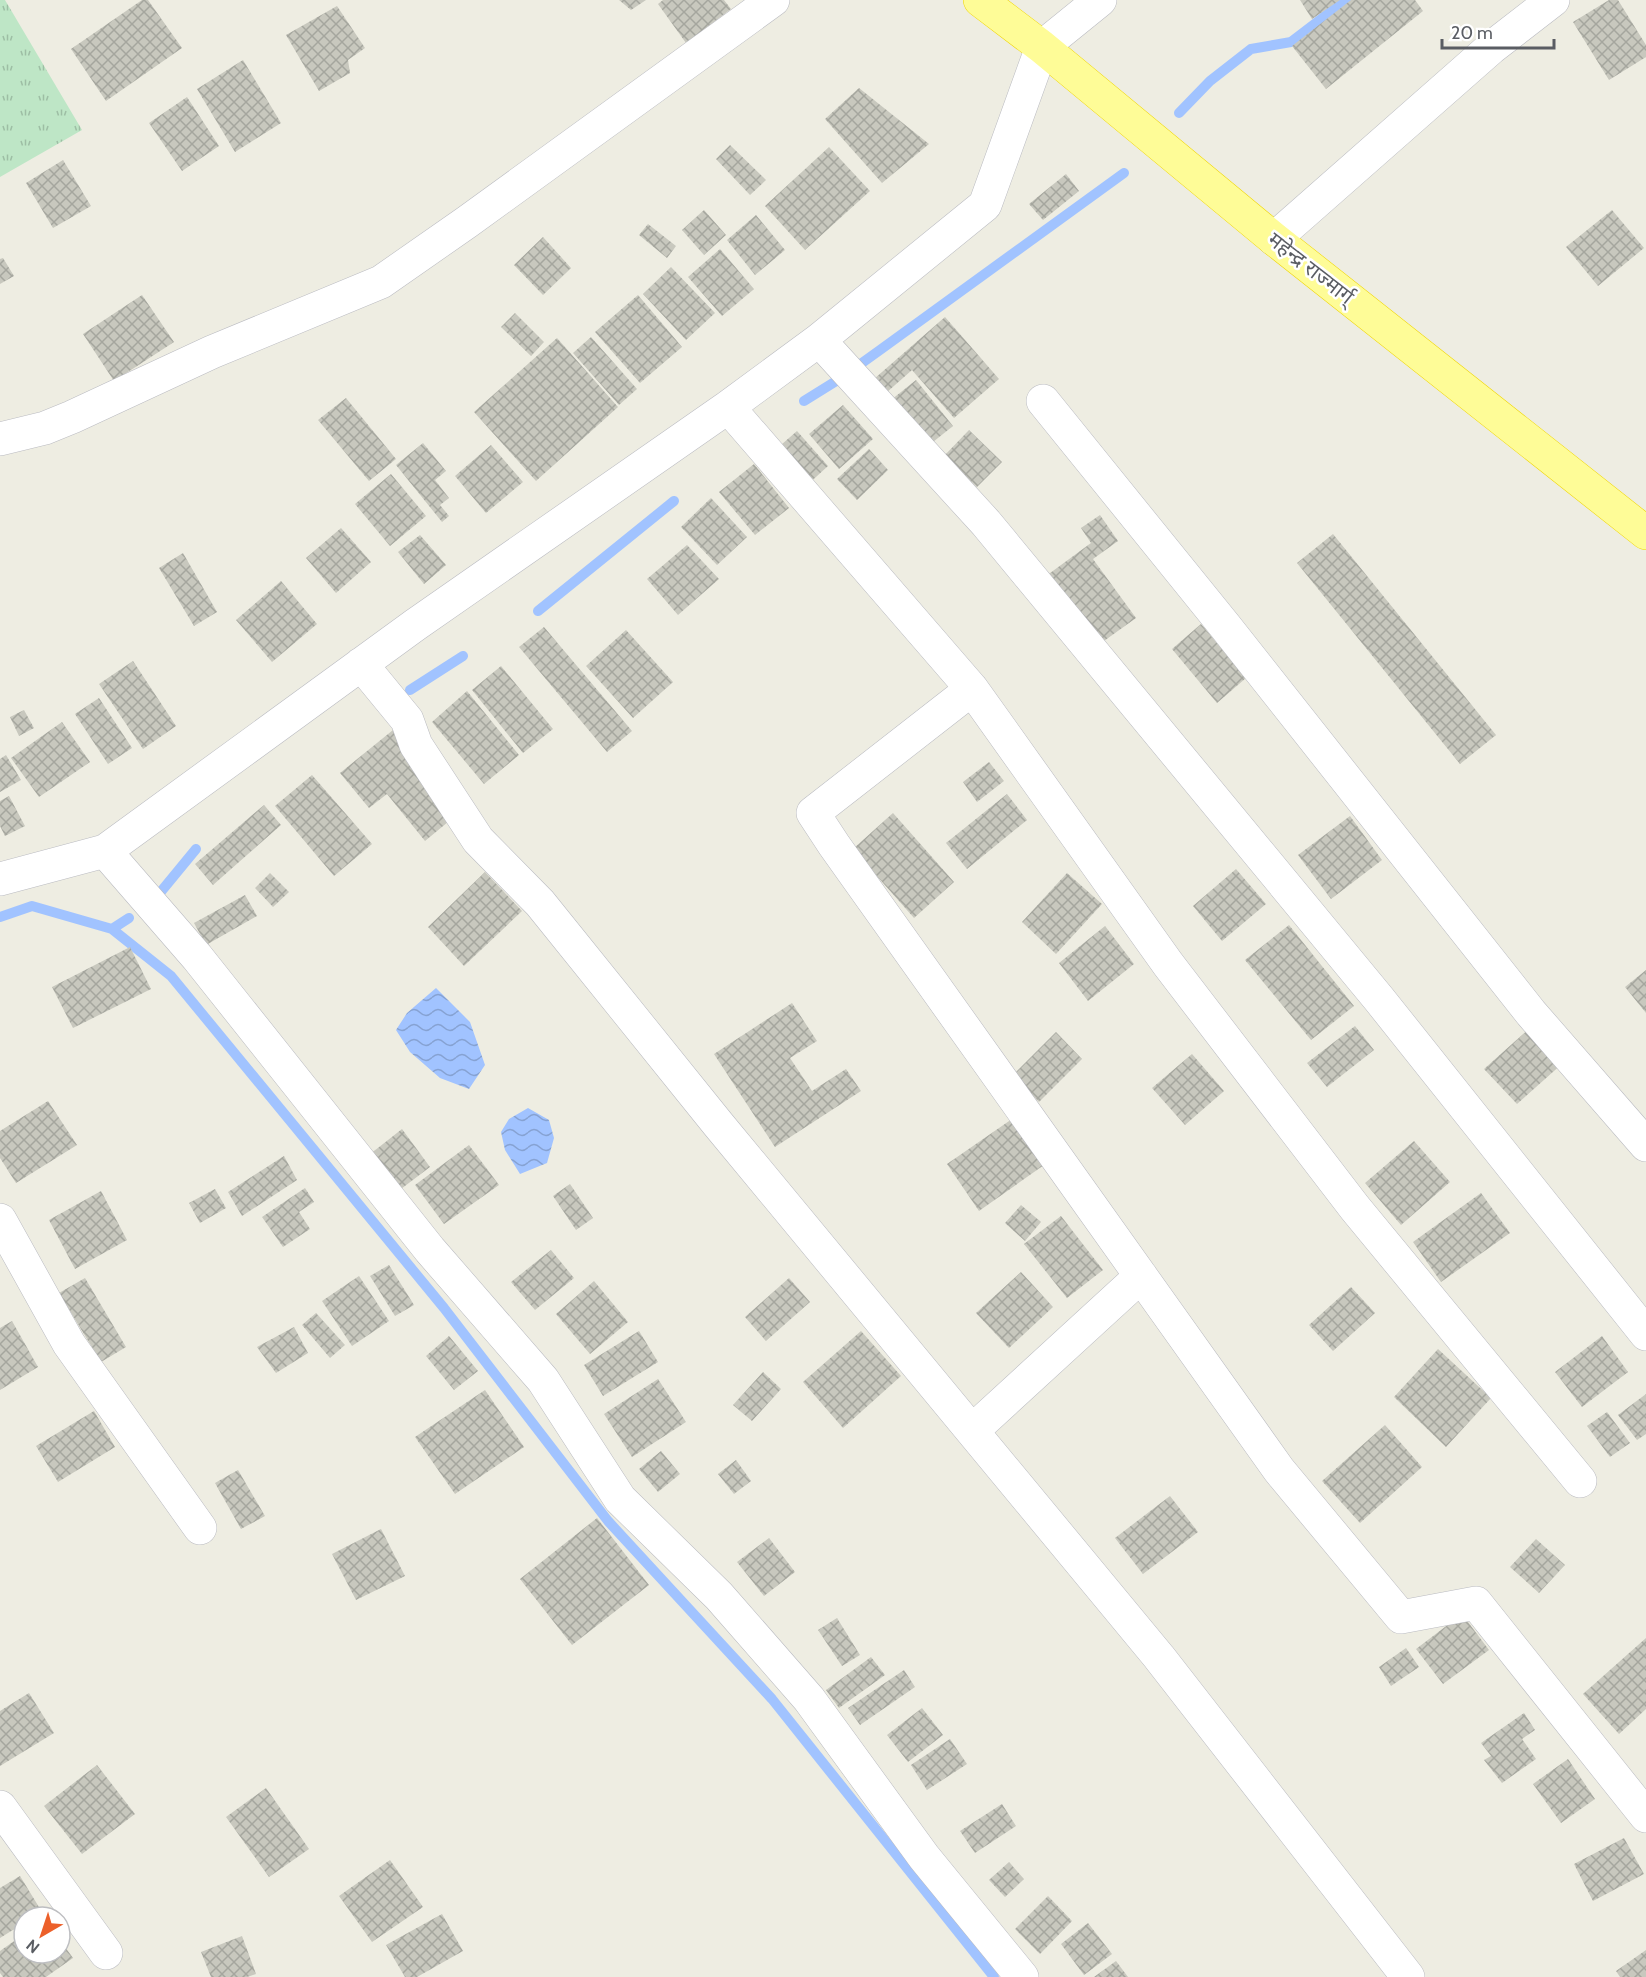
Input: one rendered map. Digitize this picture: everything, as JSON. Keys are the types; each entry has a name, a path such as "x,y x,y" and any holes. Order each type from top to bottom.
{"highway":[{"name":"महेन्द्र राज्मार्ग्","path":"980,0 1042,47 1274,239 1646,533"}],"street":[{"path":"0,439 45,428 72,417 212,352 381,282 773,0"},
{"path":"0,879 105,850 361,664 728,407 819,340 985,205 1042,47 1100,0"},
{"path":"1274,239 1491,48 1553,0"},
{"path":"819,340 986,523 1379,999 1646,1334"},
{"path":"1043,401 1225,626 1531,1013 1646,1145"},
{"path":"728,407 972,689 1168,964 1355,1208 1580,1481"},
{"path":"361,664 406,720 416,746 478,840 540,903 717,1124 1159,1657 1408,1977"},
{"path":"972,689 813,813 1279,1470 1401,1617 1476,1603 1646,1816"},
{"path":"105,850 198,957 430,1250 543,1380 620,1499 719,1596 809,1699 924,1857 1022,1977"},
{"path":"0,1220 69,1344 200,1528"},
{"path":"972,1431 1141,1276"},
{"path":"0,1807 106,1953"}],"green space":[{"path":"0,0 5,0 82,130 0,177"}],"water":[{"path":"436,988 470,1022 485,1065 469,1089 440,1078 410,1052 396,1030 407,1013"},
{"path":"528,1108 549,1120 554,1138 547,1163 520,1174 505,1150 501,1132 509,1119"}],"building":[{"path":"142,0 148,0 182,48 106,101 71,49"},
{"path":"619,0 646,0 631,10"},
{"path":"663,0 724,0 731,9 686,43 658,4"},
{"path":"1300,0 1340,0 1312,19"},
{"path":"1351,0 1415,0 1423,11 1326,89 1292,46"},
{"path":"1609,0 1618,0 1646,45 1646,57 1609,80 1573,22"},
{"path":"337,6 365,48 348,60 350,73 319,91 286,35"},
{"path":"243,60 281,123 235,152 197,89"},
{"path":"859,88 929,144 882,183 825,119"},
{"path":"187,97 219,146 182,171 149,123"},
{"path":"730,145 766,180 750,195 716,159"},
{"path":"829,147 870,191 805,250 765,206"},
{"path":"63,160 91,206 53,228 26,183"},
{"path":"1066,174 1079,191 1043,220 1029,204"},
{"path":"704,210 726,235 704,255 682,230"},
{"path":"1612,210 1644,248 1598,286 1566,247"},
{"path":"756,215 785,250 755,275 727,240"},
{"path":"648,224 676,246 667,258 639,235"},
{"path":"543,237 571,268 543,295 514,265"},
{"path":"720,249 754,289 722,316 688,277"},
{"path":"3,258 14,276 0,284 0,259"},
{"path":"671,267 715,313 686,340 643,294"},
{"path":"142,295 174,342 114,381 83,334"},
{"path":"638,295 682,347 640,383 595,332"},
{"path":"515,313 544,342 531,356 501,327"},
{"path":"945,317 999,379 954,418 912,370 886,393 874,379"},
{"path":"591,337 637,389 619,405 573,353"},
{"path":"557,338 618,407 536,481 474,412"},
{"path":"916,380 953,426 928,446 891,400"},
{"path":"346,398 396,459 369,481 318,420"},
{"path":"843,405 873,439 839,469 809,434"},
{"path":"969,430 1002,462 977,487 944,456"},
{"path":"797,431 828,466 805,487 774,451"},
{"path":"423,443 446,471 435,480 449,498 440,505 449,516 442,522 396,465"},
{"path":"491,445 523,482 486,513 455,476"},
{"path":"869,449 888,470 857,500 837,479"},
{"path":"754,464 789,508 755,535 719,492"},
{"path":"391,474 426,516 390,546 355,504"},
{"path":"711,498 747,537 717,565 681,527"},
{"path":"1100,515 1118,541 1093,559 1136,618 1097,646 1046,576 1091,543 1081,528"},
{"path":"341,528 371,562 336,593 306,558"},
{"path":"1333,534 1496,735 1460,764 1297,563"},
{"path":"420,535 446,565 424,584 398,552"},
{"path":"687,545 719,579 678,615 647,579"},
{"path":"183,553 217,612 194,626 159,568"},
{"path":"281,581 317,624 272,662 236,620"},
{"path":"1201,624 1246,678 1217,703 1172,649"},
{"path":"544,627 632,731 607,752 519,647"},
{"path":"626,630 673,682 633,718 586,666"},
{"path":"133,661 176,726 143,749 99,684"},
{"path":"501,666 553,729 523,753 472,690"},
{"path":"467,691 519,755 484,784 432,722"},
{"path":"99,698 132,748 108,764 75,714"},
{"path":"24,710 34,728 19,736 10,717"},
{"path":"62,722 90,762 39,797 11,758"},
{"path":"393,730 460,812 425,841 387,794 369,808 340,773"},
{"path":"6,755 21,780 0,792 0,759"},
{"path":"989,762 1004,781 977,802 963,782"},
{"path":"312,775 372,844 334,876 275,806"},
{"path":"1007,794 1027,820 967,869 946,843"},
{"path":"9,796 25,826 5,836 0,826 0,801"},
{"path":"264,805 281,825 213,885 195,864"},
{"path":"893,813 954,882 914,918 853,849"},
{"path":"1350,816 1382,860 1331,899 1298,855"},
{"path":"1236,869 1266,904 1222,941 1193,906"},
{"path":"485,872 522,911 464,966 428,927"},
{"path":"270,873 289,892 273,907 255,888"},
{"path":"1067,873 1102,904 1056,954 1022,922"},
{"path":"245,895 257,916 206,945 194,923"},
{"path":"1289,925 1354,1006 1311,1040 1245,960"},
{"path":"1105,926 1134,964 1088,1001 1059,963"},
{"path":"130,947 151,989 73,1028 52,987"},
{"path":"1646,970 1646,1013 1625,987"},
{"path":"792,1003 817,1041 790,1058 812,1091 846,1069 861,1091 775,1147 714,1054"},
{"path":"1355,1026 1374,1050 1327,1087 1307,1063"},
{"path":"1530,1028 1563,1063 1517,1104 1484,1069"},
{"path":"1056,1032 1082,1059 1039,1102 1013,1075"},
{"path":"1192,1054 1224,1091 1185,1125 1152,1088"},
{"path":"48,1101 77,1145 16,1183 0,1158 0,1131"},
{"path":"1012,1119 1044,1165 979,1211 947,1164"},
{"path":"402,1129 430,1167 397,1192 369,1155"},
{"path":"1414,1141 1450,1182 1401,1225 1365,1183"},
{"path":"469,1145 499,1185 444,1224 415,1185"},
{"path":"284,1156 297,1180 242,1216 228,1192"},
{"path":"570,1184 593,1218 576,1230 553,1196"},
{"path":"305,1188 314,1202 299,1212 310,1229 283,1247 262,1217"},
{"path":"215,1189 226,1208 200,1223 189,1203"},
{"path":"101,1191 127,1240 75,1269 49,1220"},
{"path":"1481,1193 1510,1233 1441,1282 1413,1242"},
{"path":"1021,1205 1041,1222 1025,1241 1005,1223"},
{"path":"1061,1216 1103,1270 1067,1298 1024,1244"},
{"path":"551,1250 574,1278 535,1310 511,1282"},
{"path":"389,1265 414,1305 395,1316 370,1276"},
{"path":"1021,1272 1053,1307 1009,1348 976,1313"},
{"path":"359,1276 389,1321 352,1346 322,1301"},
{"path":"85,1278 126,1347 101,1362 59,1293"},
{"path":"789,1278 810,1302 766,1341 745,1317"},
{"path":"594,1281 628,1322 590,1354 556,1314"},
{"path":"1351,1287 1375,1313 1333,1351 1309,1325"},
{"path":"316,1313 345,1345 330,1358 302,1325"},
{"path":"12,1321 38,1367 0,1390 0,1328"},
{"path":"294,1327 308,1353 276,1373 257,1347"},
{"path":"639,1331 658,1362 603,1396 584,1365"},
{"path":"861,1331 901,1376 843,1428 803,1382"},
{"path":"449,1336 478,1371 454,1390 426,1356"},
{"path":"1602,1336 1628,1372 1582,1407 1555,1372"},
{"path":"1438,1349 1491,1398 1446,1447 1394,1397"},
{"path":"763,1372 781,1389 752,1421 733,1405"},
{"path":"658,1379 686,1422 632,1457 604,1414"},
{"path":"485,1390 524,1447 455,1494 415,1437"},
{"path":"1646,1394 1646,1434 1637,1440 1618,1415"},
{"path":"94,1411 115,1447 58,1482 36,1446"},
{"path":"1607,1412 1630,1443 1610,1457 1587,1426"},
{"path":"1385,1425 1422,1467 1360,1523 1322,1481"},
{"path":"661,1451 680,1474 658,1492 639,1469"},
{"path":"736,1460 751,1481 734,1494 718,1474"},
{"path":"238,1470 265,1516 241,1529 215,1483"},
{"path":"1170,1496 1198,1532 1143,1574 1115,1538"},
{"path":"597,1518 649,1585 572,1645 520,1579"},
{"path":"381,1529 405,1576 356,1600 332,1554"},
{"path":"769,1538 795,1572 764,1596 737,1562"},
{"path":"1536,1539 1565,1565 1539,1593 1510,1567"},
{"path":"1462,1614 1489,1650 1443,1684 1416,1649"},
{"path":"837,1618 860,1655 842,1666 818,1630"},
{"path":"1646,1638 1646,1709 1619,1734 1583,1694"},
{"path":"1406,1648 1419,1667 1391,1686 1379,1667"},
{"path":"871,1657 885,1675 839,1708 826,1690"},
{"path":"904,1670 915,1687 860,1725 848,1708"},
{"path":"29,1693 54,1733 0,1766 0,1711"},
{"path":"922,1708 943,1735 908,1762 887,1735"},
{"path":"1524,1713 1535,1730 1522,1739 1536,1759 1502,1783 1484,1760 1491,1756 1481,1743"},
{"path":"950,1739 967,1764 927,1790 911,1765"},
{"path":"1568,1759 1595,1799 1561,1823 1533,1784"},
{"path":"97,1765 135,1814 82,1854 44,1806"},
{"path":"266,1788 309,1849 269,1877 226,1817"},
{"path":"1002,1804 1016,1826 975,1853 960,1831"},
{"path":"1624,1838 1644,1874 1593,1901 1574,1864"},
{"path":"390,1860 423,1907 372,1942 339,1896"},
{"path":"1009,1862 1024,1879 1005,1897 989,1880"},
{"path":"20,1876 38,1905 12,1905 12,1930 0,1938 0,1888"},
{"path":"1048,1896 1072,1921 1040,1954 1015,1929"},
{"path":"442,1914 463,1951 417,1977 405,1977 386,1945"},
{"path":"1088,1923 1112,1954 1084,1975 1061,1944"},
{"path":"242,1936 256,1974 247,1977 211,1977 201,1952"},
{"path":"12,1942 12,1965 63,1965 46,1977 3,1977 0,1973 0,1951"},
{"path":"1646,1950 1646,1977 1620,1977 1616,1971"},
{"path":"1116,1961 1128,1977 1094,1977"}],"waterway":[{"path":"1179,113 1210,81 1251,49 1291,42 1346,0"},
{"path":"804,401 841,378 1124,173"},
{"path":"538,611 674,501"},
{"path":"410,690 463,656"},
{"path":"159,894 196,849"},
{"path":"0,917 32,906 112,929 171,976 444,1308 608,1521 772,1699 994,1977"},
{"path":"112,929 129,918"}]}
